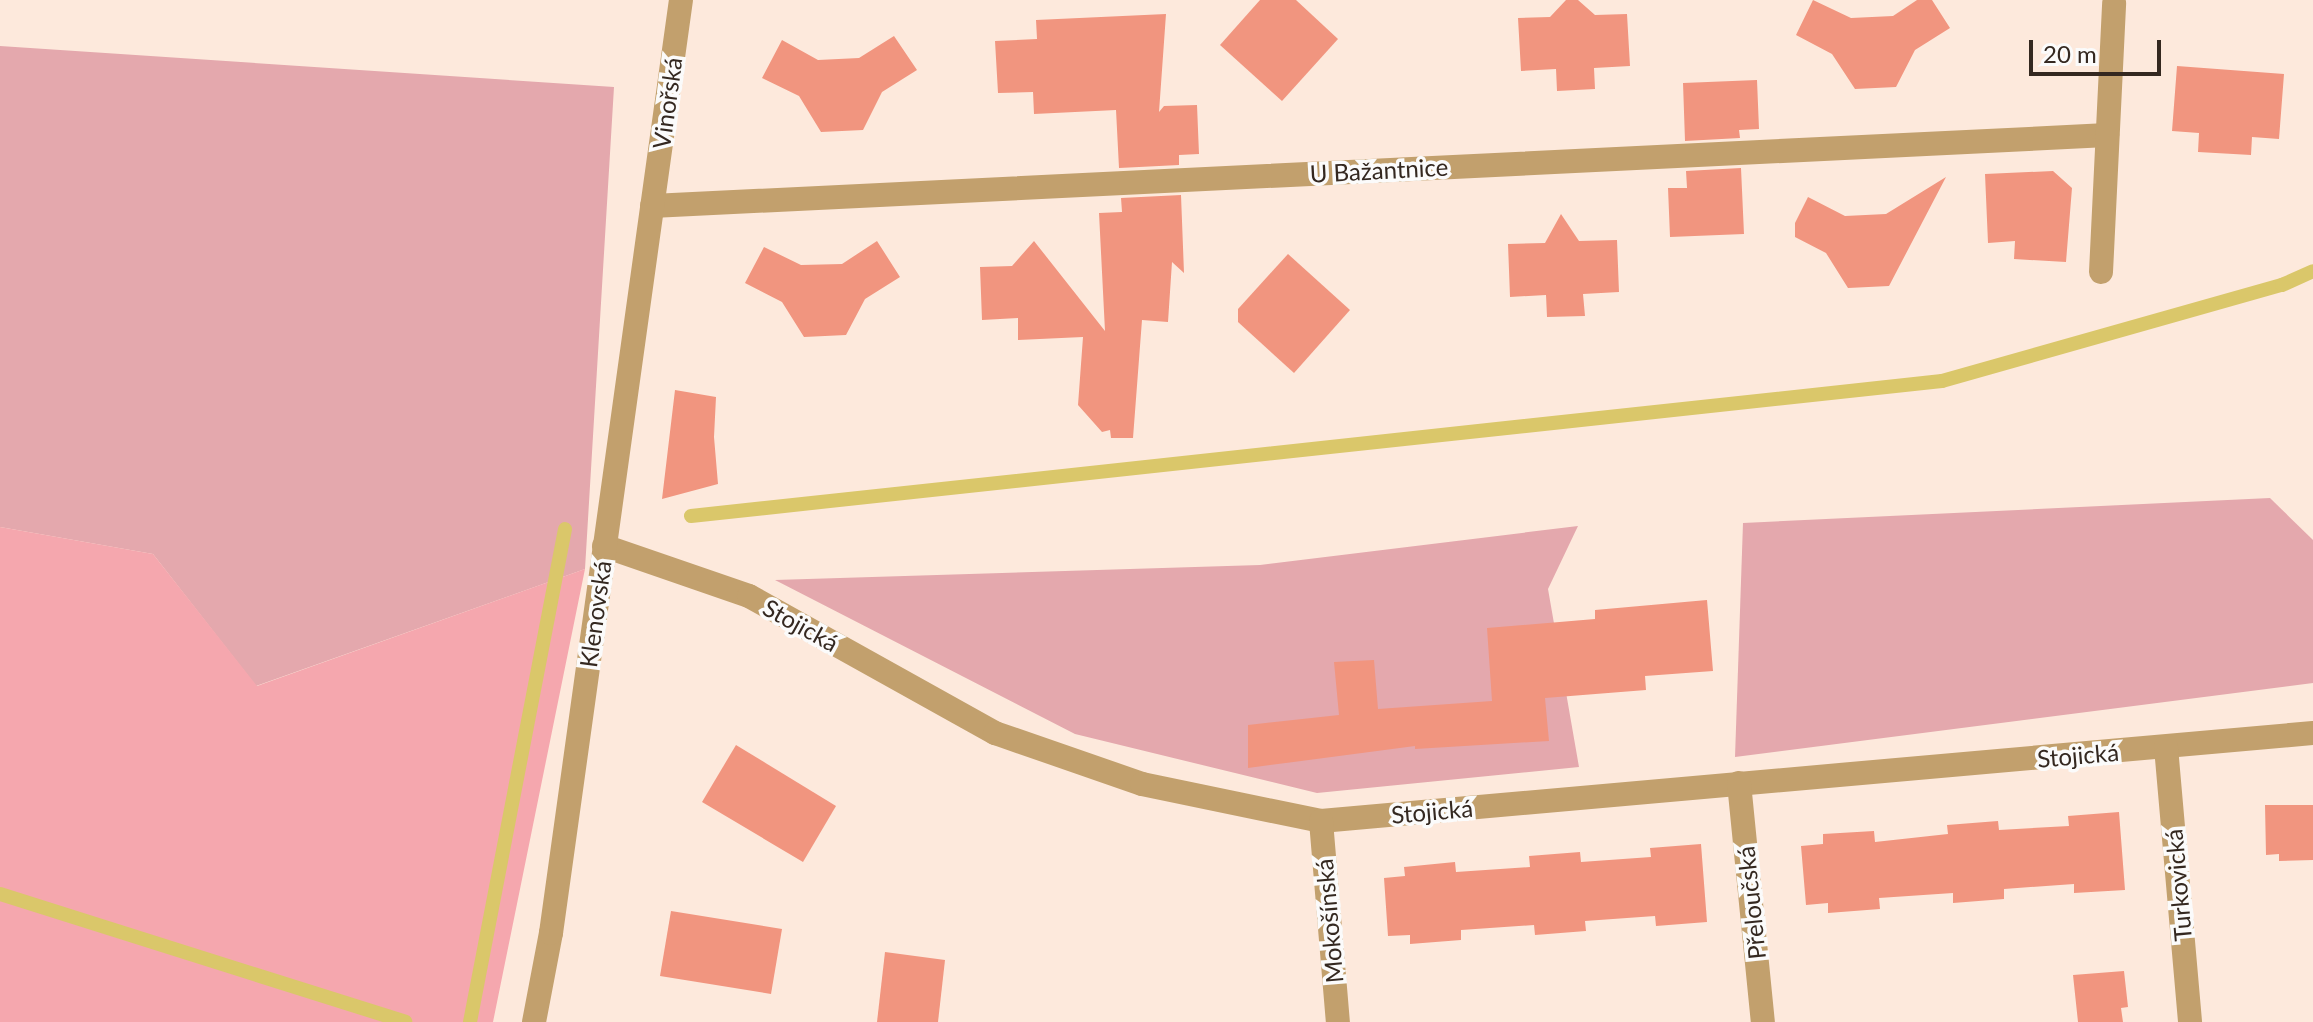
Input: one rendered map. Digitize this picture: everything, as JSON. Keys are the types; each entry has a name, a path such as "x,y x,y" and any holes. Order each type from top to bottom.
{"street":[{"name":"Vinořská","path":"652,206 681,0"},
{"path":"2101,272 2114,3"},
{"name":"U Bažantnice","path":"652,206 2107,135"},
{"name":"Klenovská","path":"534,1022 551,933 652,206"},
{"name":"Stojická","path":"604,546 749,596 995,733 1142,784 1321,821 2313,733"},
{"name":"Turkovická","path":"2166,747 2190,1022"},
{"name":"Přeloučská","path":"1739,783 1763,1022"},
{"name":"Mokošínská","path":"1321,821 1338,1022"}],"shaded area":[{"path":"0,46 614,87 585,569 256,686 153,554 0,527"},
{"path":"2270,498 2313,540 2313,683 1735,757 1743,523"},
{"path":"1578,526 1548,589 1579,767 1317,793 1075,734 775,580 1260,565"},
{"path":"0,527 153,554 257,686 585,569 493,1022 0,1022"}],"building":[{"path":"1260,0 1296,0 1338,39 1282,101 1220,45"},
{"path":"1566,0 1578,0 1595,15 1627,14 1630,66 1594,68 1595,89 1557,91 1556,69 1521,71 1518,18 1550,17"},
{"path":"1813,0 1851,18 1893,16 1917,0 1932,0 1950,28 1915,50 1896,87 1855,89 1832,54 1796,35"},
{"path":"1166,14 1159,112 1164,106 1197,105 1199,154 1179,155 1179,165 1119,168 1116,110 1034,114 1033,92 998,93 995,41 1037,39 1036,20"},
{"path":"894,36 917,70 882,92 863,130 821,132 799,96 762,78 782,40 818,60 859,58"},
{"path":"2177,66 2284,74 2279,139 2252,137 2251,155 2198,152 2199,133 2172,131"},
{"path":"1757,80 1759,129 1739,130 1740,138 1685,141 1683,83"},
{"path":"1741,168 1744,234 1670,237 1668,188 1687,188 1686,171"},
{"path":"2053,171 2072,188 2066,262 2014,259 2015,241 1988,243 1985,174"},
{"path":"1946,177 1889,286 1848,288 1826,253 1795,237 1795,223 1808,197 1845,216 1886,214"},
{"path":"1181,195 1184,273 1172,262 1168,322 1142,320 1133,438 1111,438 1110,430 1102,432 1078,405 1083,337 1018,340 1018,318 982,320 980,267 1012,266 1034,241 1105,331 1099,213 1122,212 1121,198"},
{"path":"1561,214 1579,241 1617,240 1619,292 1583,294 1585,316 1547,317 1546,295 1510,297 1508,244 1545,243"},
{"path":"877,241 900,277 865,299 846,335 804,337 782,302 745,283 764,247 801,265 842,264"},
{"path":"1288,254 1350,310 1294,373 1238,322 1238,309"},
{"path":"675,390 716,397 714,437 718,484 662,499"},
{"path":"1707,600 1713,671 1645,676 1646,690 1545,698 1549,741 1415,749 1415,746 1248,768 1248,725 1339,715 1334,662 1374,660 1378,709 1492,701 1487,628 1595,619 1595,610"},
{"path":"736,745 836,806 803,862 702,802"},
{"path":"2265,805 2313,805 2313,860 2279,861 2279,854 2266,855"},
{"path":"2119,812 2125,890 2074,893 2074,884 2004,889 2004,899 1953,903 1953,893 1879,898 1880,909 1828,913 1828,903 1806,905 1801,846 1823,844 1823,834 1874,831 1875,842 1948,834 1947,825 1998,821 1999,830 2069,826 2068,816"},
{"path":"1701,844 1707,922 1656,926 1655,916 1585,921 1586,931 1535,935 1534,925 1461,930 1461,940 1410,944 1410,935 1388,936 1384,878 1405,876 1404,867 1455,862 1456,872 1530,867 1529,856 1580,852 1581,862 1651,857 1650,848"},
{"path":"671,911 782,929 771,994 660,976"},
{"path":"885,952 945,960 938,1022 877,1022"},
{"path":"2124,971 2128,1007 2121,1008 2123,1022 2078,1022 2073,975"}],"waterway":[{"path":"691,516 1942,381 2282,285 2313,271"},
{"path":"470,1022 565,529"},
{"path":"0,894 405,1022"}]}
